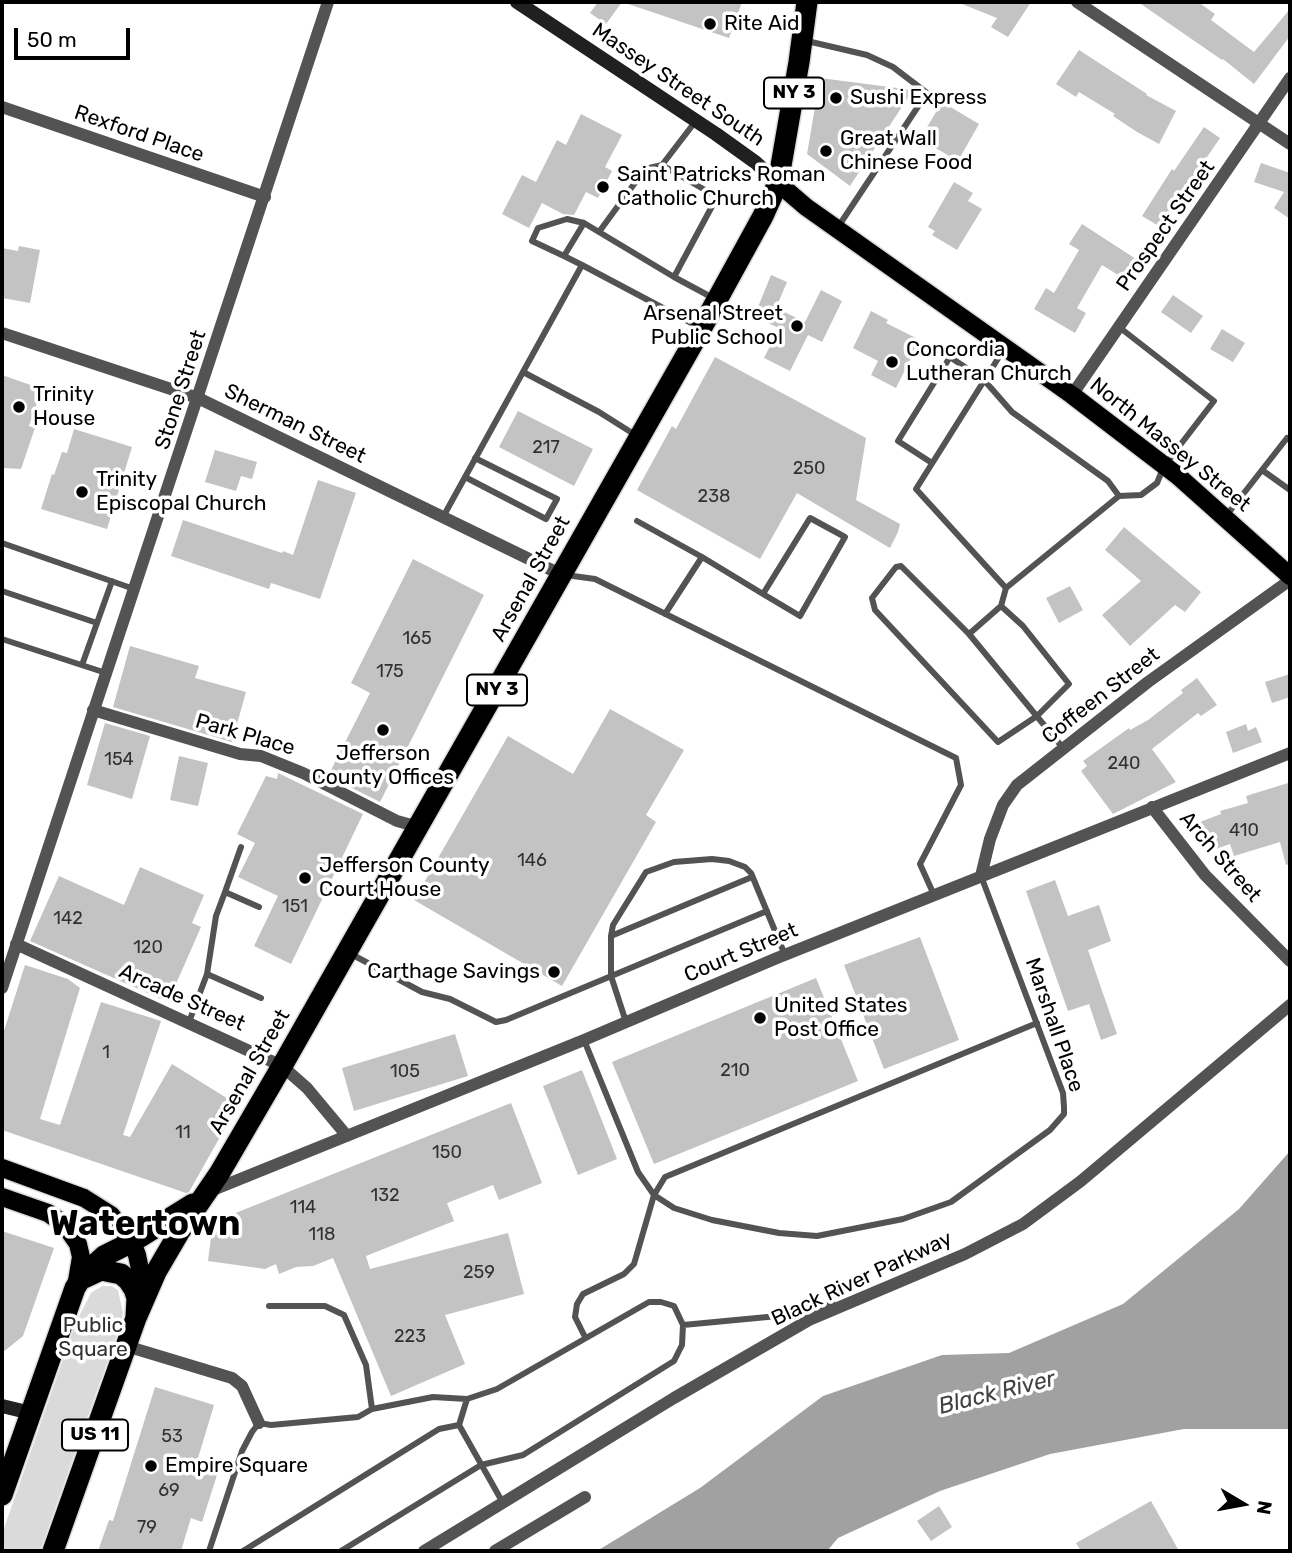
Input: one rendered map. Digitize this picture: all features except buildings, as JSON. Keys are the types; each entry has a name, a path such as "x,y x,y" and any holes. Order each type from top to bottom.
{"highway":[{"name":"Arsenal Street","path":"208,1192 419,827 763,216 778,183 807,2"},
{"name":"NY 3","path":"75,1288 83,1275 104,1256 189,1207 208,1192"},
{"name":"NY 3","path":"136,1318 167,1253 208,1192"},
{"path":"75,1288 90,1273 111,1270 121,1274 128,1280 137,1298 136,1318"},
{"name":"US 11","path":"2,1495 75,1288"},
{"name":"US 11","path":"53,1551 136,1318"}],"main road":[{"name":"Massey Street South","path":"517,2 696,121 755,162 778,183"},
{"name":"North Massey Street","path":"778,183 806,207 1072,395 1225,517 1290,578"},
{"name":"US 11","path":"2,1168 66,1191 98,1206 120,1225 132,1242 141,1274 141,1296 136,1318"},
{"path":"2,1196 48,1213 61,1222 78,1244 94,1254 104,1256"},
{"name":"US 11","path":"75,1288 81,1257 78,1244"},
{"path":"2,1406 31,1413"}],"street":[{"name":"Stone Street","path":"2,988 328,2"},
{"path":"1077,2 1290,144"},
{"name":"Prospect Street","path":"1072,395 1290,78"},
{"name":"Rexford Place","path":"2,107 265,197"},
{"name":"Sherman Street","path":"2,333 198,398 562,575"},
{"name":"Coffeen Street","path":"981,876 990,839 1003,805 1017,785 1148,682 1290,578"},
{"name":"Park Place","path":"93,710 240,754 261,756 303,773 397,821 419,827"},
{"name":"Court Street","path":"208,1192 584,1040 785,955 1290,753"},
{"name":"Arch Street","path":"1152,807 1205,876 1290,961"},
{"name":"Arcade Street","path":"16,944 282,1066 307,1088 347,1136"},
{"name":"Black River Parkway","path":"424,1551 674,1398 809,1320 965,1254 1023,1224 1081,1181 1290,1005"},
{"path":"126,1346 232,1378 242,1386 259,1423"},
{"path":"495,1551 585,1497"}],"lane":[{"path":"802,40 867,55 892,67 926,93 837,229"},
{"path":"599,232 645,169 662,165 696,121"},
{"path":"662,165 717,197 674,277"},
{"path":"701,329 565,256 531,241 538,228 567,219 584,223 716,299"},
{"path":"565,256 584,223"},
{"path":"443,517 582,265"},
{"path":"970,634 1001,606 1006,588 1119,496 1141,495 1157,483 1164,466 1214,401 1119,327"},
{"path":"1005,347 916,489 1006,588"},
{"path":"932,463 898,441 950,357 984,380 1012,412 1108,481 1119,496"},
{"path":"523,372 599,412 639,438"},
{"path":"1225,517 1287,438 1290,440"},
{"path":"465,477 546,519 557,499 475,458"},
{"path":"1262,470 1288,486"},
{"path":"637,522 702,557 763,594 800,616 845,537 810,518 763,594"},
{"path":"2,543 134,589"},
{"path":"665,614 702,557"},
{"path":"1001,606 1023,626 1069,684 1037,716 998,742 876,610 872,598 896,567 901,566 970,634 1037,716 1064,749"},
{"path":"562,575 595,579 956,758 961,785 920,864 934,895"},
{"path":"82,665 111,581"},
{"path":"2,591 97,623"},
{"path":"2,639 106,673"},
{"path":"189,1022 207,974 216,916 241,847"},
{"path":"625,1023 611,976 611,936 613,925 646,872 674,862 712,859 745,867 752,877 785,955"},
{"name":"Marshall Place","path":"584,1040 638,1172 654,1195 674,1208 712,1220 779,1233 817,1236 903,1219 951,1202 1050,1130 1063,1114 1063,1093 981,876"},
{"path":"611,936 752,877"},
{"path":"225,892 259,907"},
{"path":"347,952 422,992 450,999 496,1022 767,911"},
{"path":"207,974 261,998"},
{"path":"585,1337 575,1317 577,1304 583,1294 624,1274 634,1264 654,1195 665,1177 1037,1023"},
{"path":"683,1325 778,1317 852,1300"},
{"path":"209,1551 242,1451 251,1432 259,1423 271,1425 358,1417 372,1409 433,1397 467,1399 497,1389 649,1302 674,1306 683,1325 682,1345 674,1361 523,1455 481,1465 341,1551"},
{"path":"269,1306 325,1306 344,1315 366,1365 372,1409"},
{"path":"467,1399 459,1425 503,1503"},
{"path":"243,1551 439,1429 459,1425"}],"green space":[{"name":"Public Square","path":"102,1286 111,1286 118,1290 123,1313 120,1326 40,1551 2,1551 2,1534 76,1322 91,1293"}],"water":[{"name":"Black River","path":"1290,1151 1290,1429 1184,1429 1050,1454 940,1491 838,1538 827,1551 597,1551 700,1488 823,1396 942,1355 1009,1353 1123,1304 1239,1209"}],"place":[{"name":"Rite Aid","path":"710,24"},
{"name":"Sushi Express","path":"836,98"},
{"name":"Great Wall Chinese Food","path":"826,151"},
{"name":"Saint Patricks Roman Catholic Church","path":"603,187"},
{"name":"Arsenal Street Public School","path":"797,326"},
{"name":"Concordia Lutheran Church","path":"892,362"},
{"name":"Trinity House","path":"19,407"},
{"name":"Trinity Episcopal Church","path":"82,492"},
{"name":"Jefferson County Offices","path":"383,730"},
{"name":"Jefferson County Court House","path":"305,878"},
{"name":"Carthage Savings","path":"554,972"},
{"name":"United States Post Office","path":"760,1018"},
{"name":"Empire Square","path":"151,1466"}],"district":[{"name":"Watertown","path":"145,1225"}]}
